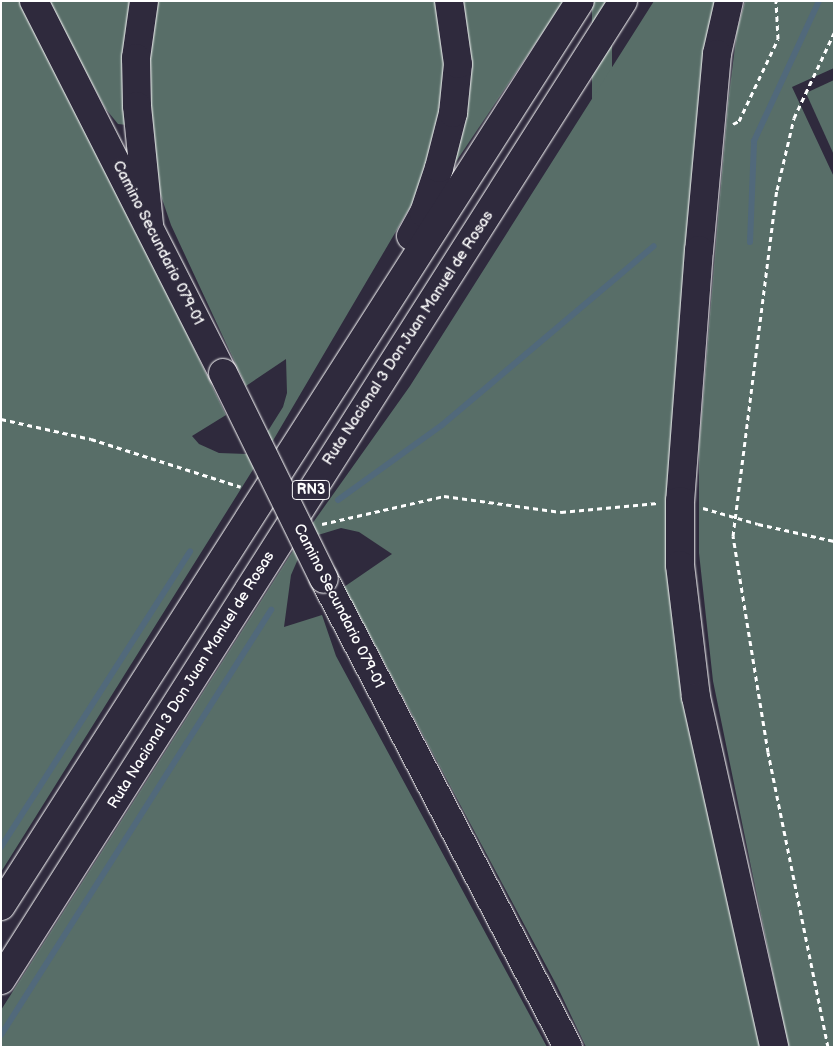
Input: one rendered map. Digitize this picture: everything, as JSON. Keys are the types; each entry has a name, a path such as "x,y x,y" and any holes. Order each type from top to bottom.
{"main road":[{"name":"Camino Secundario 079-01","path":"34,1 149,225 324,579 568,1047"},
{"path":"144,1 136,58 136,96 149,225"},
{"path":"305,428 424,213 439,168 453,113 458,64 449,1"},
{"name":"RN3","path":"1,906 305,428 580,1"},
{"name":"Ruta Nacional 3 Don Juan Manuel de Rosas","path":"1,980 623,1"},
{"path":"729,1 717,54 709,138 680,501 680,566 696,697 774,1047"}],"path":[{"path":"709,138 739,121 778,39 776,1"},
{"path":"828,1047 768,752 733,536 777,190 794,118 834,33"},
{"path":"1,419 90,439 265,493"},
{"path":"284,532 444,496 561,512 680,501 736,518 834,541"}],"green space":[{"path":"1,1 20,1 134,224 226,415 192,436 199,444 219,453 247,454 254,468 1,872"},
{"path":"48,1 133,1 127,125 118,124 105,108"},
{"path":"155,1 439,1 448,68 425,182 271,444 266,434 283,407 287,393 286,359 246,386 171,225 160,193 146,67"},
{"path":"459,1 564,1 451,169"},
{"path":"592,1 612,1 612,1047 592,1047"},
{"path":"654,1 723,1 673,516 764,1047 586,1047 557,986 344,587 392,554 359,532 341,528 318,535 312,524 410,386"},
{"path":"745,1 834,1 834,68 792,87 834,177 834,1047 788,1047 713,681 699,553 699,448 716,241 728,103 737,31"},
{"path":"834,80 834,155 806,93"},
{"path":"294,549 298,559 291,575 284,627 322,615 336,656 547,1047 1,1047 1,1010"}],"waterway":[{"path":"750,242 754,141 819,1"},
{"path":"338,500 442,425 654,246"},
{"path":"1,847 190,551"},
{"path":"1,1035 271,610"}]}
